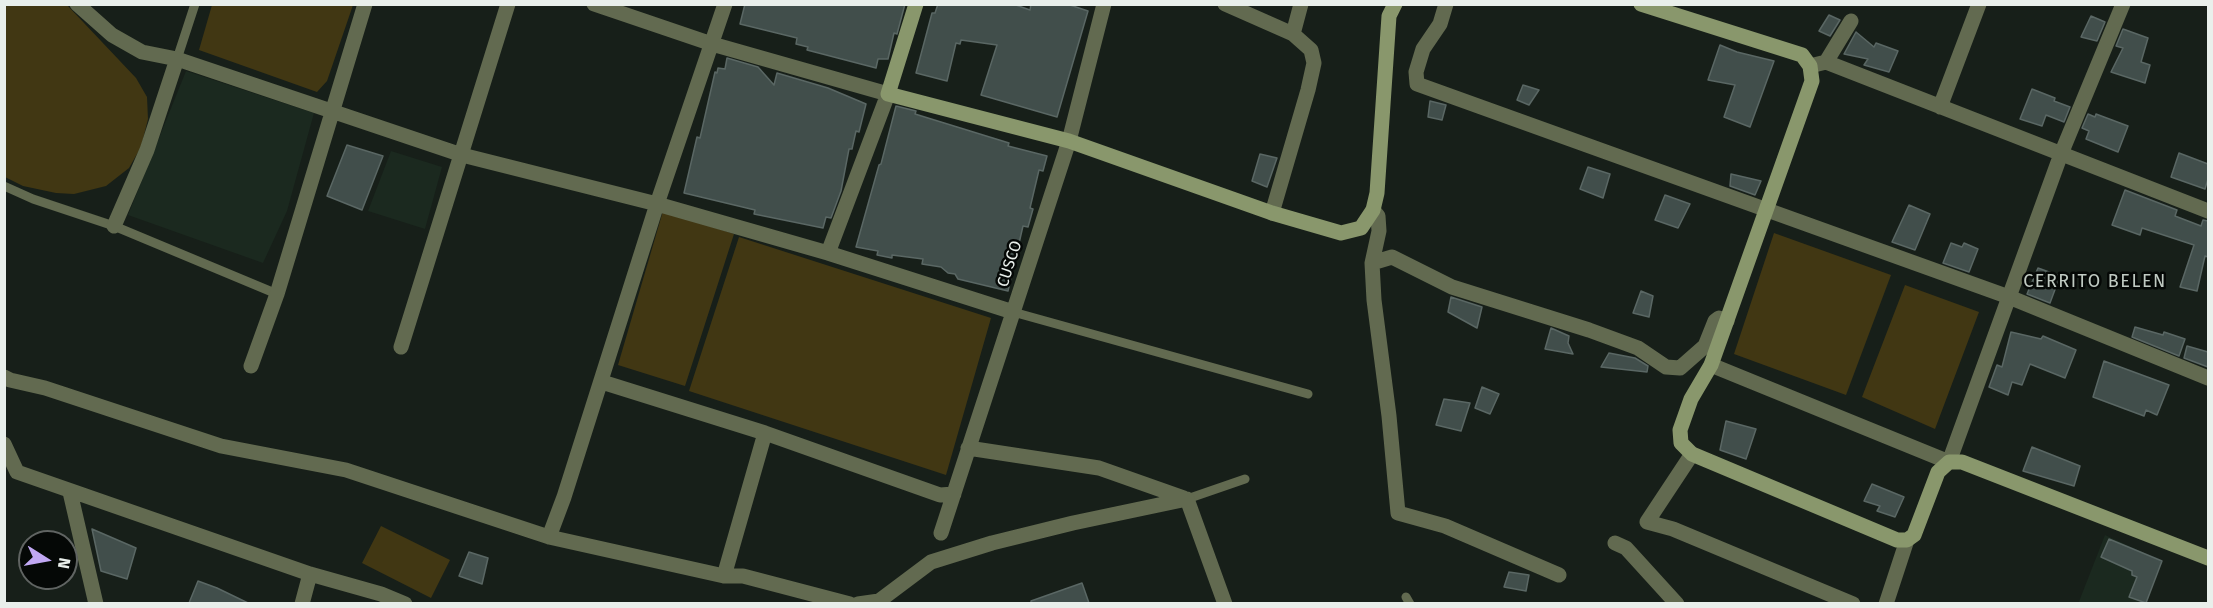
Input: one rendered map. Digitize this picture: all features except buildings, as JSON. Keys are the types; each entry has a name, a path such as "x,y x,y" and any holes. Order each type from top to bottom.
{"street":[{"path":"77,4 112,35 142,52 177,59 462,155 657,204 828,253 1013,312"},
{"path":"251,366 277,294 365,4"},
{"path":"401,347 508,4"},
{"path":"594,4 712,44 888,94 1069,141 1272,213 1341,233 1361,228 1373,210 1377,193 1389,16 1395,4"},
{"path":"549,537 602,382 657,204 725,4"},
{"path":"828,253 888,94 916,4"},
{"name":"CUSCO","path":"941,532 1069,141 1104,4"},
{"path":"1225,4 1293,34 1311,50 1314,63 1272,213"},
{"path":"1293,34 1301,4"},
{"path":"1446,4 1440,24 1423,49 1416,72 1417,84 2009,297 2208,378"},
{"path":"1641,4 1802,55 1810,66 1812,81 1711,365 1691,399 1680,430 1681,443 1692,454 1897,540 1907,540 1914,535 1938,472 1949,462 2061,154 2123,4"},
{"path":"1940,107 1979,4"},
{"path":"1826,62 1851,21"},
{"path":"114,226 147,150 177,59"},
{"path":"1810,66 1826,62 2208,211"},
{"path":"1373,210 1378,216 1379,231 1372,263 1374,300 1389,416 1398,513 1445,526 1559,575"},
{"path":"1372,263 1392,257 1452,287 1589,330 1638,348 1666,367 1680,368 1705,346 1714,321 1719,318 1726,321"},
{"path":"1711,365 1949,462 1962,462 2208,558"},
{"path":"4,377 221,446 346,470 549,537 724,576 743,576 850,603"},
{"path":"602,382 765,433 940,495 954,494"},
{"path":"724,576 765,433"},
{"path":"4,444 17,472 310,574 405,603"},
{"path":"968,448 1099,468 1187,499"},
{"path":"1692,454 1647,522 1673,529 1853,603"},
{"path":"70,492 96,603"},
{"path":"858,603 879,601 931,561 1073,523 1187,499"},
{"path":"1187,499 1225,603"},
{"path":"1886,603 1907,540"},
{"path":"1615,543 1626,548 1677,603"},
{"path":"302,603 310,574"}],"lane":[{"path":"177,59 195,4"},
{"path":"4,186 33,199 114,226 277,294"},
{"path":"1013,312 1308,394"},
{"path":"1187,499 1245,479"}],"shaded area":[{"path":"212,4 353,5 327,81 317,92 199,50"},
{"path":"4,5 67,5 136,78 147,97 148,119 141,147 129,168 106,186 74,194 56,193 23,186 5,177"},
{"path":"186,71 314,113 287,211 263,263 128,215"},
{"path":"391,151 442,167 425,229 368,211"},
{"path":"663,211 734,234 685,386 618,365"},
{"path":"1774,233 1891,275 1846,395 1734,354"},
{"path":"739,237 991,318 946,475 689,391"},
{"path":"1905,285 1979,312 1935,429 1862,397"},
{"path":"381,526 450,560 431,598 362,563"},
{"path":"2105,535 2162,561 2146,603 2078,604"}],"district":[{"name":"CERRITO BELEN","path":"2095,282"}]}
